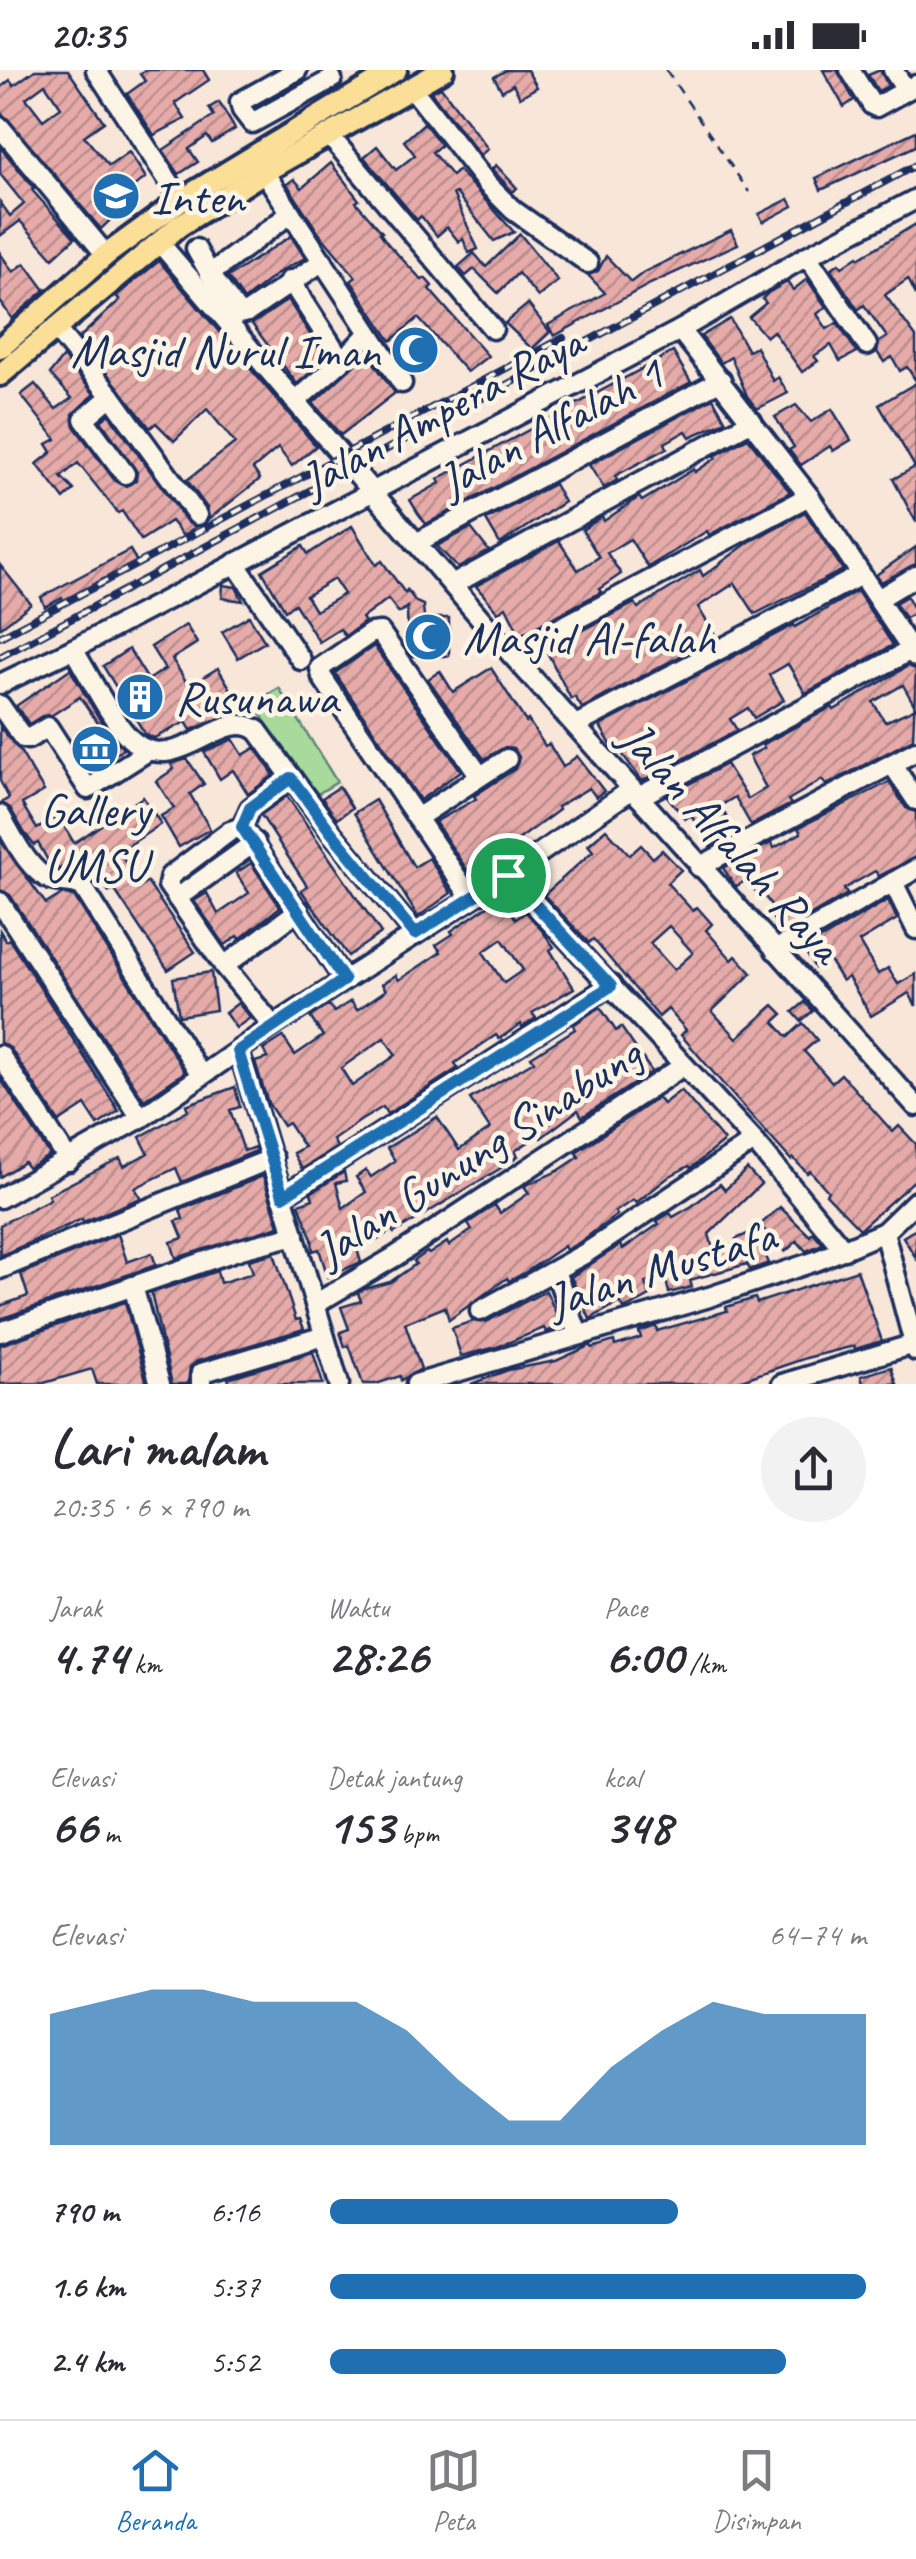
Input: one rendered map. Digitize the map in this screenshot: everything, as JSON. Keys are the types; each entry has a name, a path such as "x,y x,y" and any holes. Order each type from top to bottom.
{"main road":[{"path":"3,338 181,200 346,100 403,76 434,72"},
{"path":"0,376 159,242 188,238 264,172 329,135 403,76"}],"street":[{"path":"96,70 181,200"},
{"path":"297,70 240,102 252,123 329,76 346,100"},
{"path":"850,70 872,105 882,104 911,87 894,70"},
{"path":"403,76 488,186 513,210 588,264"},
{"path":"0,127 106,255"},
{"path":"329,135 493,329"},
{"path":"264,172 402,383"},
{"name":"Jalan Ampera Raya","path":"0,684 74,649 680,330 807,256 916,199"},
{"path":"210,274 291,212"},
{"path":"188,238 239,314 248,312 323,260"},
{"name":"Jalan Alfalah Raya","path":"159,242 511,654 916,1106"},
{"path":"807,256 867,345"},
{"path":"290,280 342,361"},
{"path":"55,328 111,396 197,516"},
{"path":"0,1198 141,1118 273,1026 635,794 914,654 810,496 680,330"},
{"path":"296,400 368,334"},
{"name":"Jalan Alfalah 1","path":"416,543 721,380"},
{"path":"111,396 84,419 125,474"},
{"path":"454,584 752,421"},
{"path":"511,654 810,496"},
{"path":"235,562 301,660"},
{"path":"576,725 861,575"},
{"path":"878,599 916,576"},
{"path":"471,898 322,677 323,664 371,633 380,632 480,776"},
{"path":"74,649 128,736 148,751 161,753 189,747 231,726 251,726 415,934"},
{"path":"0,705 23,738 48,727 88,790 148,751"},
{"path":"700,867 916,752"},
{"path":"417,818 507,759"},
{"path":"892,764 916,800"},
{"path":"273,1026 224,966 168,885 170,876 230,831 242,827 250,808 291,778"},
{"path":"0,815 25,855 42,873 51,880 78,882 83,887 201,1076"},
{"path":"242,827 344,980"},
{"path":"177,898 254,842"},
{"path":"775,950 916,869"},
{"path":"508,875 754,1141 844,1250"},
{"path":"893,882 916,929"},
{"path":"0,902 141,1118"},
{"path":"224,966 299,910"},
{"path":"283,1196 611,986"},
{"path":"238,1051 338,1384"},
{"path":"0,1055 69,1161"},
{"name":"Jalan Gunung Sinabung","path":"316,1304 396,1256 683,1066"},
{"path":"480,1311 554,1271 754,1141"},
{"path":"0,1269 273,1158"},
{"name":"Jalan Mustafa","path":"416,1384 709,1297 844,1250 884,1232 916,1201"},
{"path":"782,1384 915,1347 884,1232"},
{"path":"0,1332 240,1249 294,1235"},
{"path":"554,1271 578,1334"},
{"path":"133,1286 160,1384"},
{"path":"201,1384 200,1372 324,1336"}],"path":[{"path":"666,70 749,192"}],"green space":[{"path":"279,688 337,782 311,798 254,703"}],"building":[{"path":"35,70 68,70 104,122 84,136 109,166 129,152 146,178 118,197 126,205 101,229 0,111 0,88 10,80 14,85","holes":["45,84 61,107 43,120 26,98"]},
{"path":"146,70 203,70 209,80 175,103 185,119 154,135 127,94 145,81 140,74"},
{"path":"507,70 527,70 537,87 520,97 513,84 502,91 494,77"},
{"path":"823,70 837,70 854,100 844,107"},
{"path":"880,70 888,86 878,91 868,75"},
{"path":"441,87 488,149 480,155 431,92"},
{"path":"219,102 235,129 212,143 207,136 189,149 198,162 179,174 163,150 214,116 209,108"},
{"path":"424,123 441,145 432,152 452,176 458,170 514,232 494,241 453,194 478,249 469,253 463,239 459,242 447,227 437,236 421,216 417,220 364,157 377,146 396,170 415,155 404,141"},
{"path":"916,131 916,146 821,190 816,178"},
{"path":"0,147 75,238 53,258 20,221 0,236 0,202 10,216 24,204 0,174"},
{"path":"331,163 388,244 422,280 425,278 432,286 429,289 488,356 467,372 418,318 391,341 351,281 356,277 318,232 287,184 294,179 302,188"},
{"path":"496,165 517,188 513,192 492,169"},
{"path":"789,199 793,206 763,222 759,214"},
{"path":"916,224 916,295 908,279 885,295 916,337 916,381 907,367 900,371 892,357 884,362 877,352 879,342 887,337 864,305 858,310 831,269 859,258"},
{"path":"731,230 738,244 650,284 554,336 548,325 605,293 588,275 598,271 606,256 631,282"},
{"path":"520,234 558,281 538,297 518,273 498,293 474,269 466,276 458,267 474,253 486,267"},
{"path":"291,236 305,258 282,270 244,300 228,277"},
{"path":"0,253 13,272 25,263 45,290 12,319 0,301"},
{"path":"159,261 316,446 292,466 278,448 253,469 260,479 209,519 207,508 187,480 235,443 207,409 174,441 156,423 150,428 79,338 120,300 116,296"},
{"path":"807,279 826,307 817,314 827,329 837,323 857,352 840,361 831,345 814,356 818,361 802,372 773,331 766,337 749,317 766,303 762,299 768,293 787,282 793,290"},
{"path":"288,300 326,359 297,384 252,324"},
{"path":"528,304 550,332 532,349 505,323"},
{"path":"730,319 748,351 756,347 773,381 778,377 788,393 757,409 747,396 731,357 721,363 701,336"},
{"path":"673,352 691,382 426,524 410,500 440,483 438,479"},
{"path":"367,353 395,393 341,435 313,403"},
{"path":"63,357 94,394 73,414 74,426 115,481 127,486 136,480 137,472 101,421 109,414 187,522 195,527 183,536 171,521 141,540 122,511 118,513 78,463 61,477 74,490 64,499 37,464 52,452 47,444 56,439 21,395 35,384 56,409 72,398 50,374"},
{"path":"916,383 916,522 893,479 915,467 879,405"},
{"path":"713,398 726,421 690,437 686,431 665,443 667,448 615,476 617,480 604,488 589,465"},
{"path":"796,405 811,422 832,409 851,440 833,451 830,446 801,465 789,450 794,447 775,417"},
{"path":"748,438 790,492 709,535 707,531 648,567 630,539 607,553 621,574 599,589 601,592 520,635 506,607 498,612 476,586 559,541 578,570 599,557 582,530 602,517 604,521 639,497 642,501 694,469 695,472"},
{"path":"554,484 564,502 500,544 486,520"},
{"path":"805,512 843,570 755,614 735,583 698,607 716,637 582,708 575,697 571,699 546,650 635,603 638,608 700,570 703,576 749,542"},
{"path":"352,526 376,565 382,561 405,593 407,590 423,605 424,618 449,618 449,656 412,656 408,650 407,607 399,613 388,599 345,636 340,629 319,642 295,604 285,610 262,571 303,546 308,554","holes":["334,579 344,594 315,611 306,596"]},
{"path":"471,528 489,551 458,568 437,546"},
{"path":"916,547 916,564 881,582 876,575"},
{"path":"130,550 137,562 45,607 41,597"},
{"path":"0,565 31,604 0,628"},
{"path":"223,585 236,587 243,601 222,598"},
{"path":"857,591 893,645 805,693 788,664 769,675 784,700 754,718 748,708 730,719 737,730 642,781 621,752 617,754 614,750 600,726 795,627"},
{"path":"907,596 916,613 905,618 895,603"},
{"path":"249,616 265,642 238,658 222,632"},
{"path":"186,625 197,643 172,659 189,686 218,668 243,709 191,730 186,722 154,738 145,734 103,666 129,649 148,680 165,669 151,647"},
{"path":"374,646 461,771 420,800 335,673"},
{"path":"908,666 916,669 914,705 903,685 873,702 885,722 914,709 913,739 826,785 822,780 788,800 791,804 751,825 735,797 720,806 736,833 710,847 691,815 685,819 667,796 726,764 748,799 766,788 749,756 832,707 834,710"},
{"path":"491,668 526,722 545,746 549,744 563,767 577,756 604,791 596,797 589,788 557,807 559,810 514,843 467,870 435,822 476,799 474,796 515,769 519,757 513,748 505,747 484,759 428,679 440,671 453,692"},
{"path":"70,669 123,749 92,771 74,743 100,726 80,697 29,724 16,706"},
{"path":"0,727 44,791 22,804 37,829 58,816 74,843 143,797 161,824 119,852 141,886 147,882 195,952 168,970 114,889 109,892 84,855 59,869 51,866 38,843 34,845 10,808 1,803 9,798 0,781"},
{"path":"233,739 243,755 255,748 274,775 248,794 233,770 220,779 204,752"},
{"path":"187,759 204,784 190,794 210,829 179,847 161,816 174,808 156,781 174,769 171,764"},
{"path":"889,782 906,808 916,812 916,857 879,876 875,871 844,889 847,894 782,932 772,917 777,913 763,894 759,896 747,879 736,887 723,868 771,843 774,848 801,833 798,828"},
{"path":"339,787 352,808 337,819 322,798"},
{"path":"287,796 381,933 348,956 301,890 307,886 261,815"},
{"path":"375,800 414,867 429,858 451,893 418,917 354,813"},
{"path":"606,829 630,855 641,845 653,858 662,850 681,870 667,883 693,911 697,907 712,924 706,930 732,960 736,956 752,973 712,1011 737,1038 774,1005 783,1014 774,1022 788,1037 803,1023 817,1040 804,1051 832,1082 841,1074 893,1132 899,1126 916,1144 916,1179 860,1229 810,1171 807,1173 791,1160 730,1092 681,1035 686,1030 668,1009 659,1017 593,939 589,943 544,895 593,851 588,845","holes":["669,926 693,953 674,970 650,943"]},
{"path":"0,840 46,904 62,894 74,896 185,1072 144,1100 10,895 0,890"},
{"path":"251,863 280,907 240,939 238,936 225,945 194,901 207,893 218,914 249,893 236,873"},
{"path":"501,897 516,919 526,912 544,933 574,988 532,1013 536,1018 522,1027 521,1024 499,1039 496,1035 455,1063 458,1068 387,1114 383,1107 360,1121 333,1140 337,1147 302,1169 293,1153 304,1147 268,1103 255,1062 268,1058 263,1050 283,1037 295,1055 323,1036 310,1017 329,1005 334,1012 351,1001 357,1010 386,990 382,984 396,975 399,980 441,952 436,945 453,934 451,931","holes":["502,939 523,970 504,983 483,952","384,1038 396,1055 352,1086 341,1068"]},
{"path":"888,900 897,919 859,942 878,974 888,968 898,984 916,974 916,1006 909,993 871,1016 848,977 842,981 829,960 815,968 804,949"},
{"path":"0,931 6,941 9,939 119,1111 98,1125 85,1105 59,1122 10,1048 0,1043"},
{"path":"211,972 216,1010 179,1016 173,978"},
{"path":"805,1002 813,1011 801,1021 793,1012"},
{"path":"238,1003 250,1018 236,1028 225,1013"},
{"path":"600,1007 616,1031 621,1027 652,1072 582,1117 578,1110 541,1138 539,1135 515,1151 518,1156 501,1168 394,1233 392,1230 376,1241 372,1234 354,1239 361,1262 328,1277 319,1249 313,1251 299,1204 313,1199 311,1193 344,1172 346,1181 336,1183 343,1208 366,1192 356,1177 366,1170 371,1177 395,1161 387,1148 437,1117 459,1150 490,1129 470,1099 534,1061 531,1057 575,1029 573,1025"},
{"path":"0,1078 50,1155 28,1168 24,1162 0,1177"},
{"path":"235,1087 240,1107 230,1110 244,1151 255,1147 256,1151 182,1182 176,1168 135,1188 141,1198 83,1222 82,1219 0,1256 0,1225 120,1158 124,1166 148,1153 140,1137 188,1110 186,1105"},
{"path":"681,1090 724,1141 691,1168 670,1176 636,1203 633,1200 615,1212 617,1215 580,1242 566,1250 564,1246 509,1281 507,1278 449,1320 445,1307 405,1323 421,1369 401,1380 400,1376 363,1384 340,1332 349,1329 341,1307 361,1301 358,1293 390,1282 427,1252 447,1242 449,1246 472,1230 468,1223 495,1205 500,1213 529,1193 524,1186 558,1171 579,1157 576,1152 658,1098 663,1104"},
{"path":"747,1169 761,1184 709,1234 714,1252 738,1243 736,1239 754,1231 769,1263 750,1270 747,1264 690,1280 692,1287 669,1293 665,1276 645,1283 650,1296 624,1309 620,1302 590,1319 571,1277 620,1245 623,1249 670,1213 673,1217 692,1206 720,1184 725,1190"},
{"path":"263,1176 279,1226 176,1258 171,1242 183,1238 176,1221 183,1219 180,1210"},
{"path":"780,1207 823,1244 806,1251 797,1241 785,1252 760,1225"},
{"path":"916,1229 916,1258 903,1237"},
{"path":"118,1234 127,1262 152,1253 156,1265 0,1319 0,1306 28,1296 21,1274"},
{"path":"274,1253 296,1320 300,1319 304,1329 197,1361 190,1367 188,1384 172,1384 151,1293 217,1271 220,1283 253,1273 249,1260"},
{"path":"857,1270 882,1341 806,1358 730,1384 471,1384 508,1370 556,1361 591,1345 592,1348 614,1341 615,1346 641,1338 639,1332 656,1326 657,1331"},
{"path":"546,1291 562,1326 546,1332 544,1328 461,1356 452,1328 473,1321 486,1322"},
{"path":"125,1302 147,1384 97,1384 92,1369 44,1383 0,1384 0,1345"},
{"path":"313,1352 323,1384 230,1384 228,1378"},
{"path":"891,1367 897,1384 863,1384 861,1376"}],"railway":[{"path":"0,657 916,165"},
{"path":"0,637 563,338"}],"place":[{"name":"Inten","path":"116,196"},
{"name":"Masjid Nurul Iman","path":"415,350"},
{"name":"Masjid Al-falah","path":"428,637"},
{"name":"Rusunawa","path":"140,697"},
{"name":"Gallery UMSU","path":"95,749"}],"route":[{"path":"291,778 415,934 508,875 611,986 283,1196 238,1051 344,980 242,827 245,815 291,778"}]}
